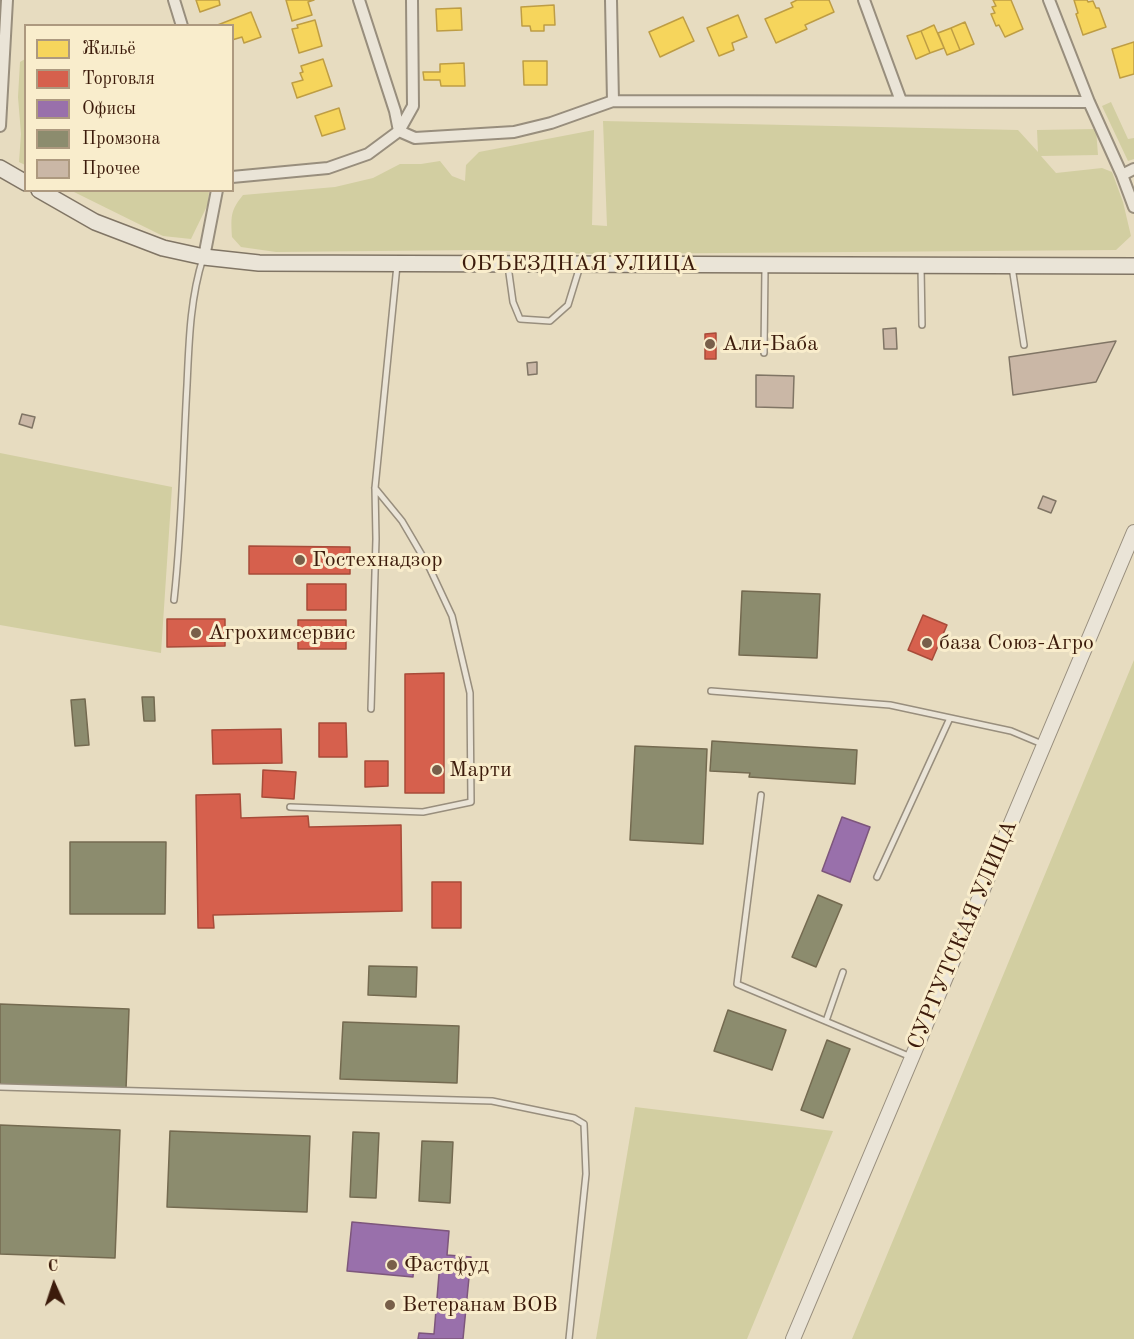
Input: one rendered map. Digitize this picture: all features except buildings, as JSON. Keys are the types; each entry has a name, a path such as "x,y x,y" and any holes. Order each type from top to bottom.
{"main road":[{"path":"0,168 24,182"},
{"name":"ОБЪЕЗДНАЯ УЛИЦА","path":"42,192 95,222 163,248 259,263 1134,266"}],"street":[{"path":"0,126 7,0"},
{"path":"174,0 181,24"},
{"path":"359,0 395,111 399,131"},
{"path":"234,177 328,168 368,154 399,131 413,106 412,0"},
{"path":"611,0 613,101"},
{"path":"864,0 901,101"},
{"path":"1049,0 1134,207"},
{"path":"380,145 415,138 514,132 551,123 613,101 1089,102"},
{"path":"399,131 415,138"},
{"path":"1122,175 1134,170"},
{"path":"204,256 217,192"},
{"name":"СУРГУТСКАЯ УЛИЦА","path":"793,1339 1134,532"}],"lane":[{"path":"174,600 191,328 196,279 204,256"},
{"path":"371,709 376,539 375,488 397,264"},
{"path":"507,264 513,302 520,319 550,321 568,305 581,264"},
{"path":"764,353 765,265"},
{"path":"921,265 922,325"},
{"path":"1012,265 1024,345"},
{"path":"290,807 423,812 471,802 470,693 452,616 412,537 375,488"},
{"path":"711,690 890,705 1011,731 1044,745"},
{"path":"877,877 950,717"},
{"path":"761,795 737,984 912,1058"},
{"path":"826,1021 843,972"},
{"path":"0,1087 492,1101 574,1118 584,1124 586,1174 569,1339"}],"shaded area":[{"path":"24,60 24,164 19,162 20,62"},
{"path":"1111,102 1128,139 1134,138 1134,159 1128,161 1102,106"},
{"path":"603,121 1018,130 1038,152 1037,130 1096,129 1098,155 1041,156 1056,173 1102,168 1112,172 1123,202 1131,236 1116,250 594,254 479,250 276,252 241,247 232,237 232,214 243,195 335,187 373,178 400,164 440,161 452,176 465,181 466,165 479,152 594,130 592,225 607,226"},
{"path":"74,192 209,192 208,204 191,239 163,236"},
{"path":"0,453 172,487 161,653 0,625"},
{"path":"1134,660 1134,1339 852,1339"},
{"path":"635,1107 833,1131 747,1339 596,1339"}],"place":[{"name":"Али-Баба","path":"710,344"},
{"name":"Гостехнадзор","path":"300,560"},
{"name":"Агрохимсервис","path":"196,633"},
{"name":"база Союз-Агро","path":"927,643"},
{"name":"Марти","path":"437,770"},
{"name":"Фастфуд","path":"392,1265"},
{"name":"Ветеранам ВОВ","path":"390,1305"}]}
